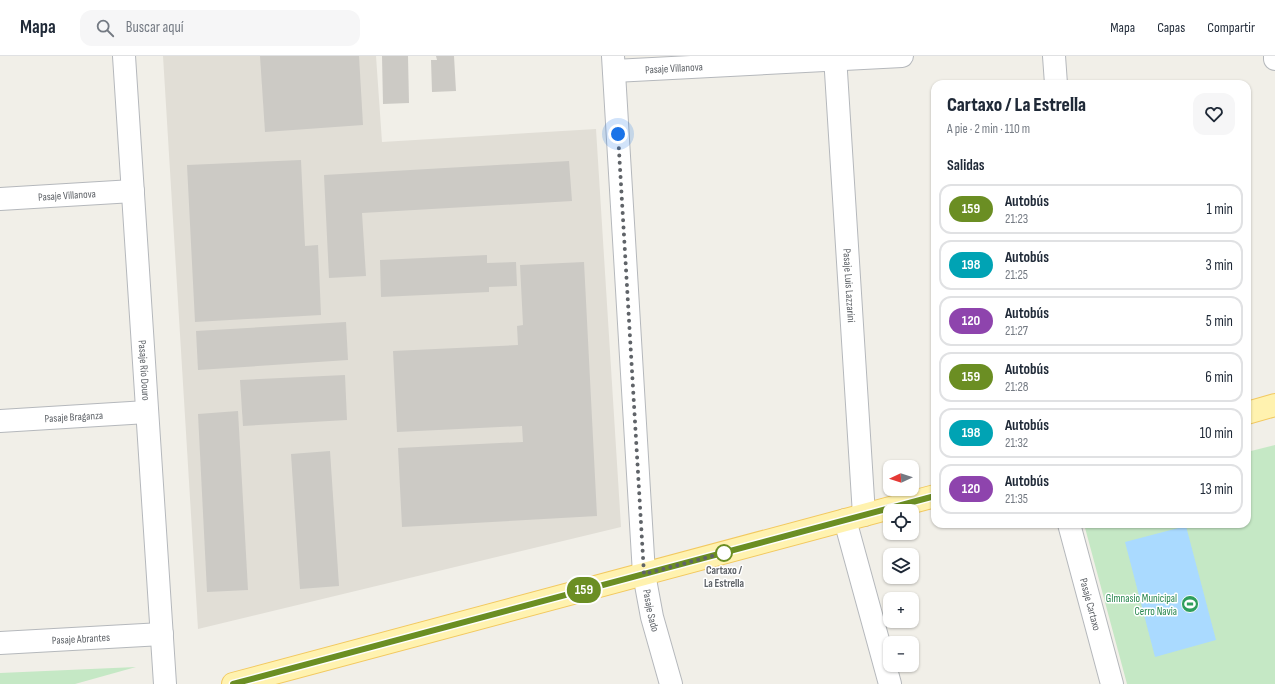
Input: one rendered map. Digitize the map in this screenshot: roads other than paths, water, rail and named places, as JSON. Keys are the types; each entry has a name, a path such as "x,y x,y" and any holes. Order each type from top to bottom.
{"main road":[{"path":"1251,411 1275,405"},
{"path":"233,684 931,497"}],"street":[{"name":"Pasaje Río Douro","path":"124,56 165,684"},
{"name":"Pasaje Villanova","path":"614,64 902,56"},
{"path":"1054,56 1056,80"},
{"name":"Pasaje Luis Lazzarini","path":"835,58 854,518 890,684"},
{"name":"Pasaje Sado","path":"614,64 644,574 652,617 671,684"},
{"name":"Pasaje Villanova","path":"0,199 133,191"},
{"name":"Pasaje Braganza","path":"0,421 147,412"},
{"name":"Pasaje Cartaxo","path":"1070,528 1112,684"},
{"name":"Pasaje Abrantes","path":"0,643 162,634"}],"water":[{"path":"1178,528 1187,528 1216,640 1155,657 1125,542"}],"place":[{"name":"Cartaxo / La Estrella","path":"724,553"},
{"name":"GImnasio Municipal Cerro Navia","path":"1190,604"}]}
